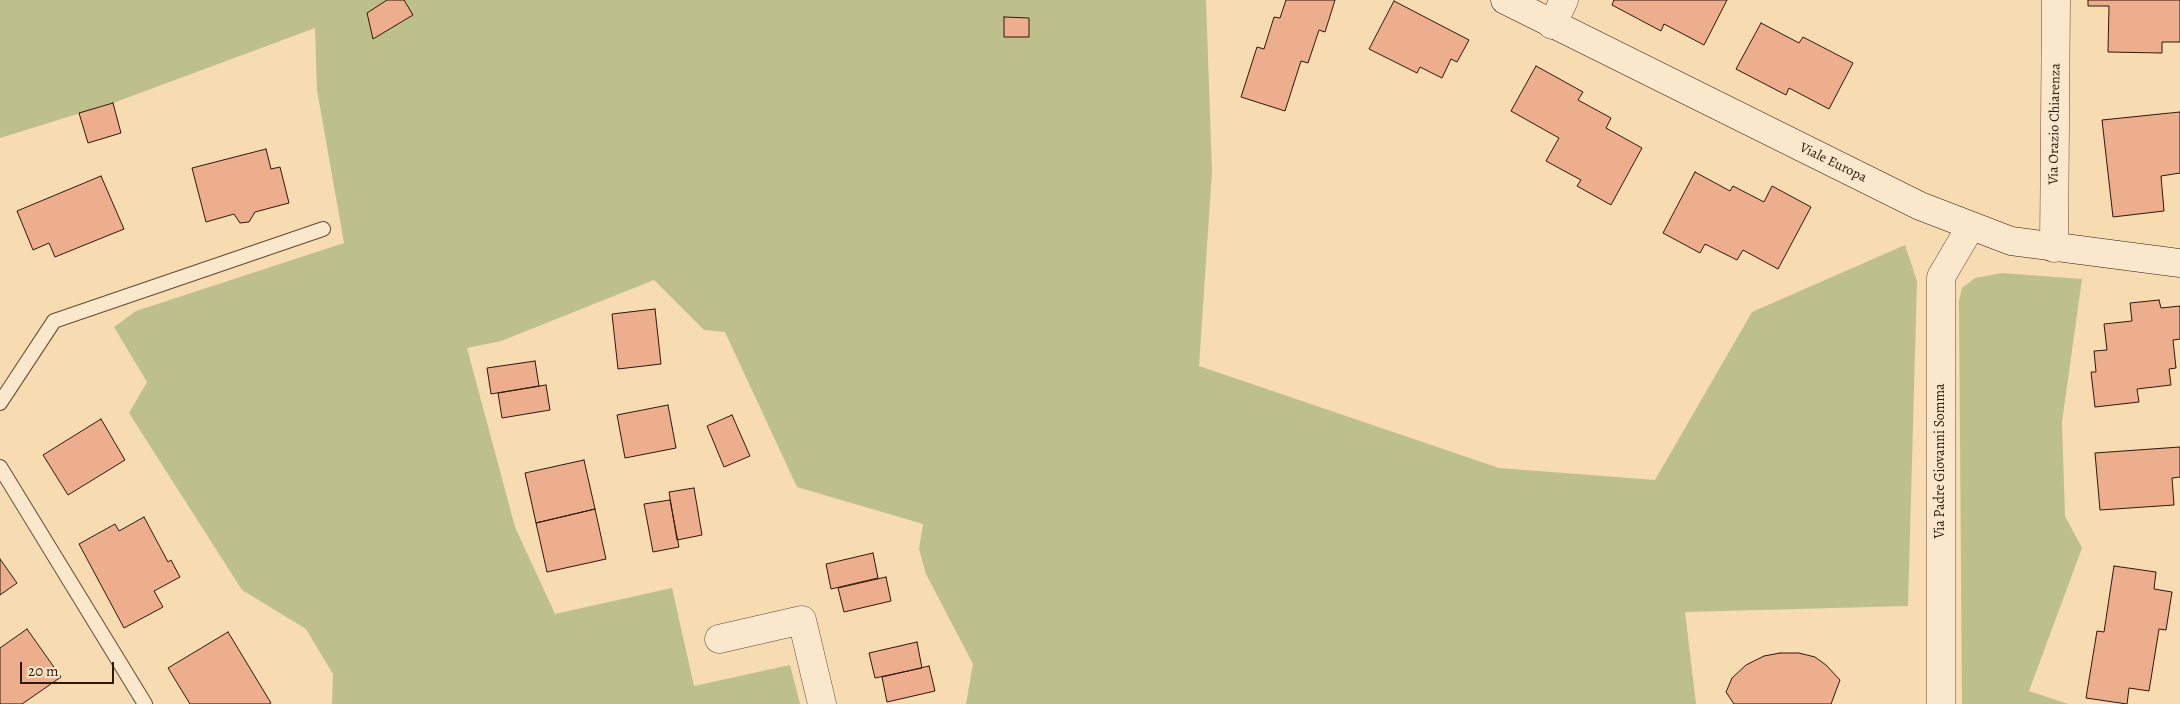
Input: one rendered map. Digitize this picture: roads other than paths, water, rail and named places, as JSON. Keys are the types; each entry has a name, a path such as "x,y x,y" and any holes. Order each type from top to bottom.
{"street":[{"name":"Viale Europa","path":"1506,0 1552,25 1920,206 2010,241 2180,263"},
{"path":"1552,25 1564,0"},
{"name":"Via Orazio Chiarenza","path":"2054,248 2056,0"},
{"name":"Via Padre Giovanni Somma","path":"1941,704 1941,277 1972,226"},
{"path":"718,639 802,620 822,704"}],"lane":[{"path":"0,403 54,321 323,229"},
{"path":"0,468 145,704"}]}
